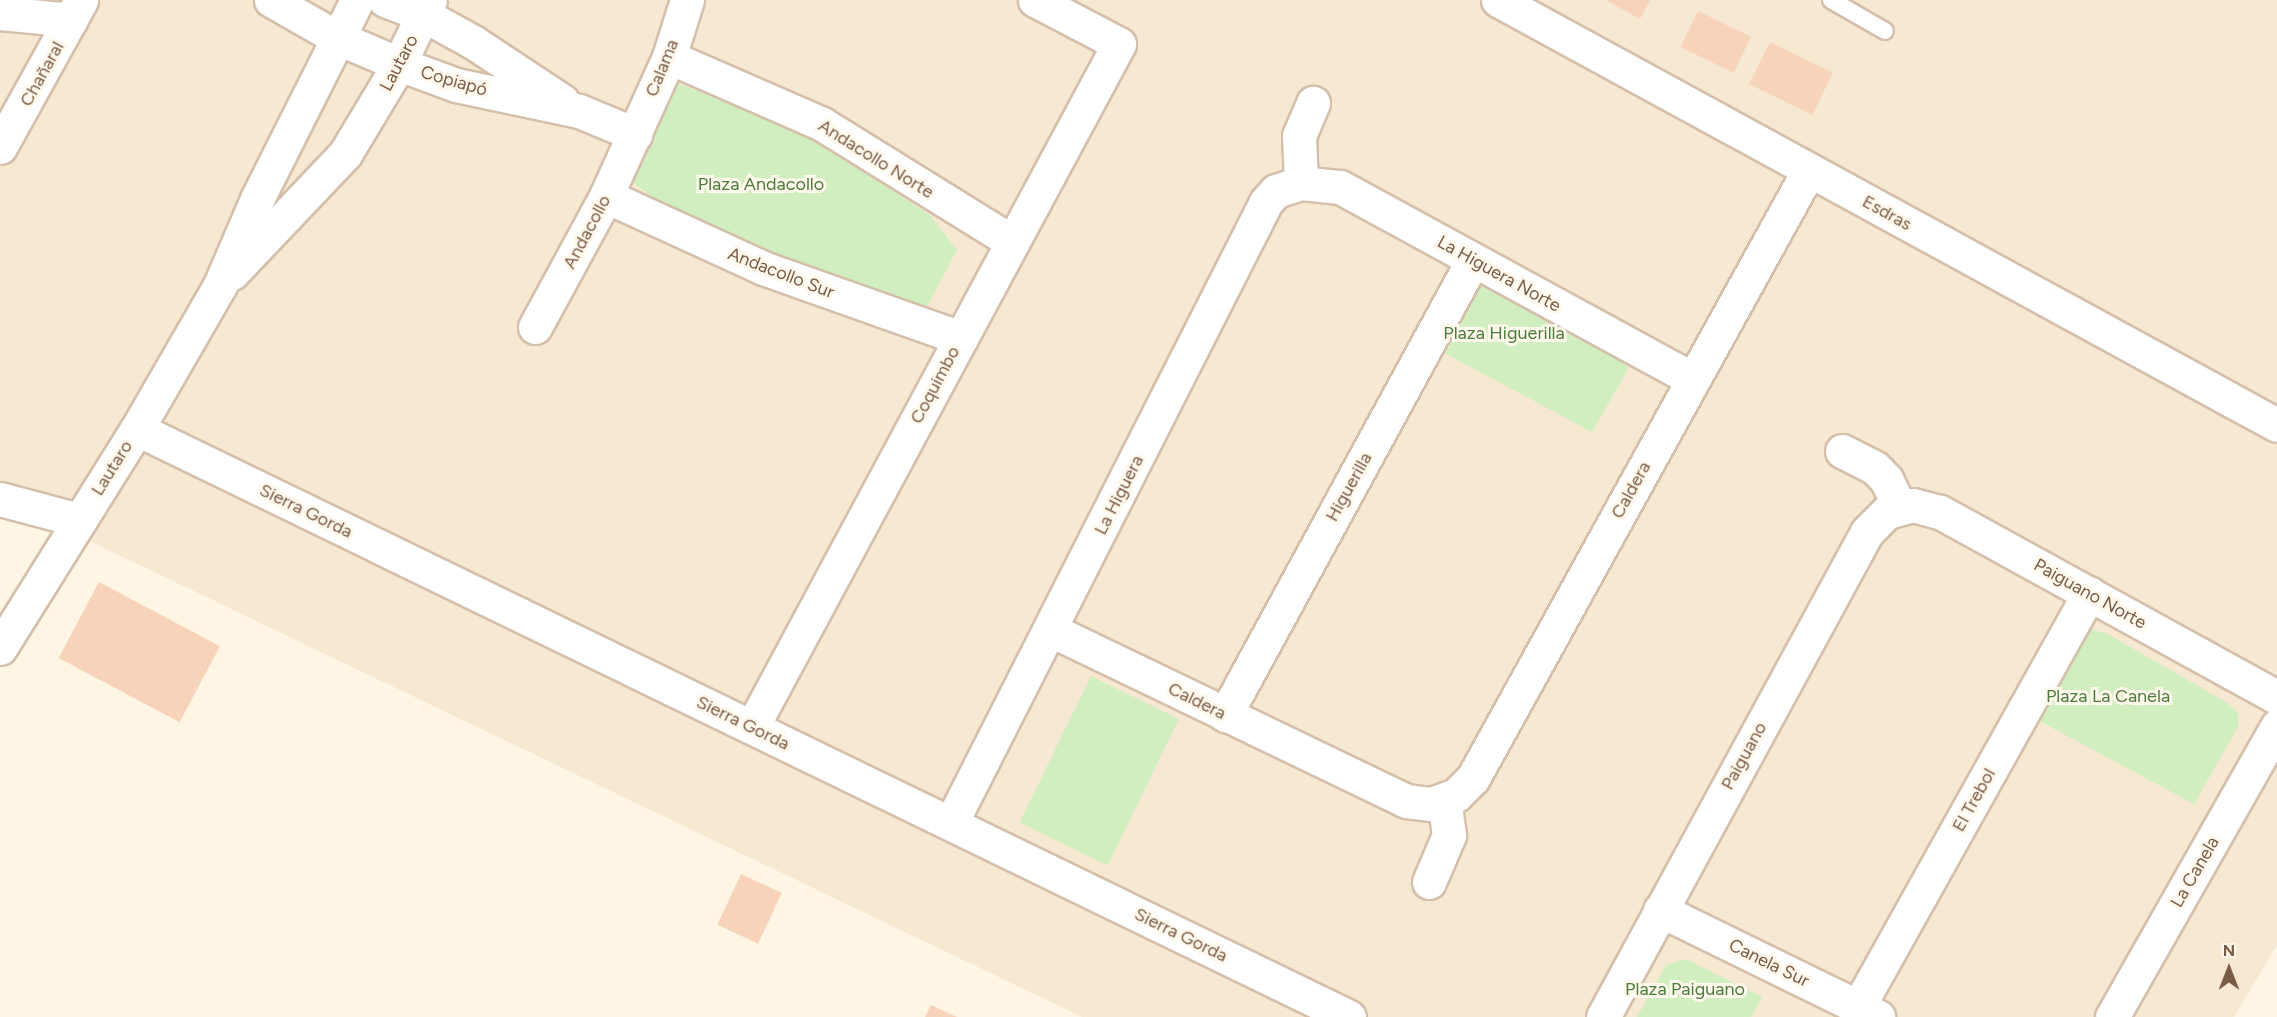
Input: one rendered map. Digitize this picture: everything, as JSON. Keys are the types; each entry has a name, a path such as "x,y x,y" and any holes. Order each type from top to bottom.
{"street":[{"name":"Copiapó","path":"271,0 338,38 456,85 579,111 635,134"},
{"name":"Lautaro","path":"0,648 137,429 220,285 257,199 357,0"},
{"name":"Copiapó","path":"385,0 427,8 473,42 579,111"},
{"name":"Calama","path":"635,134 669,57 687,0"},
{"name":"Coquimbo","path":"752,727 1119,44 1035,0"},
{"name":"Esdras","path":"1498,0 2277,426"},
{"name":"Lautaro","path":"220,285 345,154 399,64 427,8"},
{"path":"0,13 76,10"},
{"name":"Chañaral","path":"0,147 76,10"},
{"name":"Andacollo Norte","path":"669,57 822,124 1012,242"},
{"path":"1301,183 1299,136 1313,103"},
{"name":"Andacollo","path":"535,327 606,196 635,134"},
{"name":"Caldera","path":"1051,630 1406,801 1444,801 1473,778 1809,170"},
{"name":"La Higuera Norte","path":"1301,183 1340,188 1692,379"},
{"name":"La Higuera","path":"951,823 1051,630 1266,202 1276,191 1301,183"},
{"name":"Andacollo Sur","path":"606,196 762,268 961,338"},
{"name":"Higuerilla","path":"1226,714 1473,260"},
{"name":"Sierra Gorda","path":"137,429 1349,1017"},
{"path":"1842,451 1875,468 1886,479 1899,506"},
{"path":"0,500 79,520"},
{"name":"Paiguano Norte","path":"1899,506 1928,506 1940,512 2277,697"},
{"name":"Paiguano","path":"1603,1017 1867,532 1876,520 1899,506"},
{"name":"El Trebol","path":"1868,1012 2089,593"},
{"name":"La Canela","path":"2112,1017 2277,726"},
{"path":"1430,882 1449,834 1444,801"},
{"name":"Canela Sur","path":"1660,910 1868,1012"}],"lane":[{"path":"1830,0 1885,31"}],"shaded area":[{"path":"0,0 2277,0 2277,945 2234,1017 1082,1017 52,523 0,509"}],"green space":[{"name":"Plaza Andacollo","path":"676,83 795,127 930,215 957,250 924,312 691,225 632,182"},
{"name":"Plaza Higuerilla","path":"1481,278 1628,359 1627,371 1592,432 1437,349"},
{"name":"Plaza La Canela","path":"2089,629 2106,633 2228,703 2238,713 2238,727 2194,804 2030,716 2083,632"},
{"path":"1091,676 1179,719 1108,865 1020,823"},
{"name":"Plaza Paiguano","path":"1686,959 1762,997 1751,1017 1637,1017 1666,965"}],"building":[{"path":"1606,0 1650,0 1640,19"},
{"path":"1698,11 1751,37 1733,73 1680,47"},
{"path":"1770,42 1833,73 1812,115 1749,84"},
{"path":"99,582 220,646 180,722 59,658"},
{"path":"741,874 782,893 758,944 717,925"},
{"path":"931,1005 957,1017 925,1017"}]}
